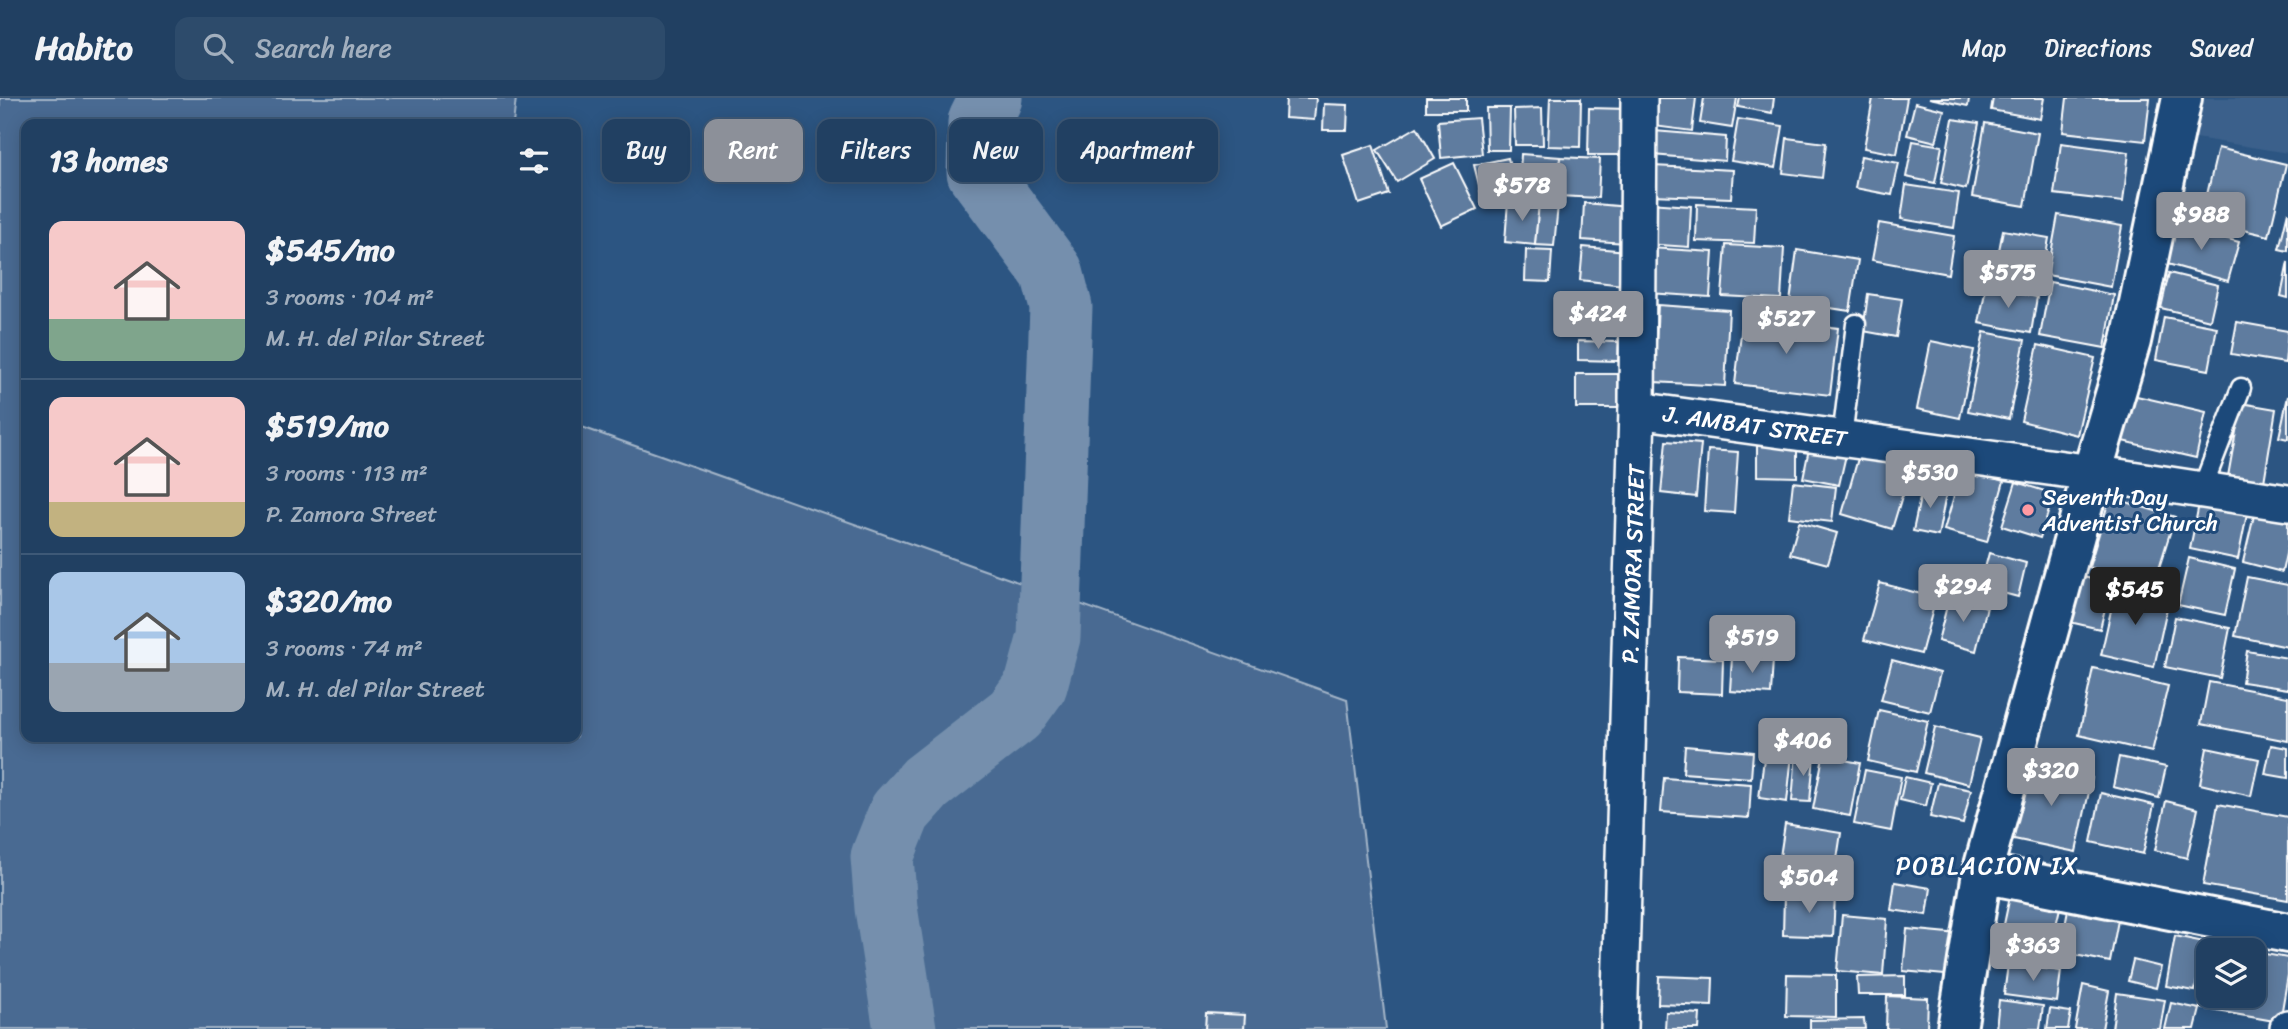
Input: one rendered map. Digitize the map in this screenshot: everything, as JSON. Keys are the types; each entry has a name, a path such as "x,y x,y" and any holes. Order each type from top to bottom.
{"street":[{"name":"P. ZAMORA STREET","path":"1619,1029 1637,410 1639,98"},
{"path":"1957,1029 1982,873 2131,341 2182,98"},
{"name":"J. AMBAT STREET","path":"1637,410 2288,503"},
{"path":"1982,873 2288,933"}],"lane":[{"path":"1842,438 1856,324"},
{"path":"2202,489 2241,388"}],"shaded area":[{"path":"0,98 516,98 514,119 21,119 21,742 581,742 581,427 1347,699 1386,1029 0,1029"},
{"path":"2205,98 2288,98 2288,153 2196,138"}],"building":[{"path":"1286,98 1316,98 1314,120 1285,118"},
{"path":"1426,98 1466,98 1466,111 1426,111"},
{"path":"1550,98 1581,98 1580,147 1548,146"},
{"path":"1650,98 1696,98 1692,131 1646,125"},
{"path":"1704,98 1737,98 1732,128 1700,123"},
{"path":"1740,98 1774,98 1772,113 1738,107"},
{"path":"1873,98 1907,98 1897,154 1864,148"},
{"path":"1929,98 1969,98 1968,106"},
{"path":"1993,98 2044,98 2040,119 1991,110"},
{"path":"2067,98 2150,98 2145,141 2063,132"},
{"path":"1915,103 1944,110 1936,142 1907,135"},
{"path":"1324,104 1348,105 1347,130 1323,130"},
{"path":"1486,108 1510,108 1509,150 1487,150"},
{"path":"1542,108 1543,145 1515,145 1514,109"},
{"path":"1589,108 1629,109 1628,155 1588,155"},
{"path":"1478,118 1482,154 1441,158 1438,121"},
{"path":"1738,119 1783,126 1776,168 1731,161"},
{"path":"1953,119 1979,123 1966,189 1941,183"},
{"path":"1985,123 2038,133 2025,206 1972,197"},
{"path":"1417,127 1435,159 1397,182 1377,150"},
{"path":"1654,131 1726,137 1725,161 1652,155"},
{"path":"1787,138 1826,143 1822,178 1783,173"},
{"path":"1913,141 1942,146 1935,183 1906,177"},
{"path":"2061,143 2129,152 2123,202 2054,194"},
{"path":"1373,145 1389,194 1359,204 1343,155"},
{"path":"2218,148 2286,164 2269,236 2201,220"},
{"path":"1521,154 1560,157 1558,196 1519,194"},
{"path":"1861,156 1899,163 1892,195 1855,188"},
{"path":"1560,157 1600,159 1598,198 1558,196"},
{"path":"1508,158 1516,190 1482,197 1474,165"},
{"path":"1454,163 1477,209 1441,226 1419,179"},
{"path":"1653,166 1733,170 1731,198 1652,195"},
{"path":"1906,185 1959,193 1954,228 1901,219"},
{"path":"1508,201 1539,204 1535,245 1505,242"},
{"path":"1584,203 1628,207 1626,243 1582,240"},
{"path":"1649,203 1691,206 1689,247 1646,244"},
{"path":"1539,204 1558,205 1554,246 1535,245"},
{"path":"1697,204 1756,207 1754,243 1696,241"},
{"path":"2288,212 2288,251 2279,249"},
{"path":"2058,215 2122,226 2111,287 2047,275"},
{"path":"1879,223 1954,236 1948,274 1872,260"},
{"path":"2175,224 2239,242 2228,281 2164,263"},
{"path":"2003,230 2049,238 2040,289 1993,281"},
{"path":"1726,245 1784,248 1781,299 1722,296"},
{"path":"1583,247 1627,251 1623,285 1580,280"},
{"path":"1650,248 1713,252 1710,297 1648,293"},
{"path":"1526,250 1552,251 1550,282 1525,281"},
{"path":"1797,250 1858,260 1850,311 1790,302"},
{"path":"2288,262 2288,298 2281,296"},
{"path":"2169,273 2218,285 2210,320 2161,308"},
{"path":"2050,282 2114,295 2105,348 2040,336"},
{"path":"1986,287 2037,297 2031,333 1979,323"},
{"path":"1868,294 1902,299 1896,337 1863,331"},
{"path":"1579,299 1618,300 1617,336 1579,335"},
{"path":"1658,305 1729,310 1725,386 1654,382"},
{"path":"1743,317 1838,328 1830,395 1735,384"},
{"path":"2164,317 2217,327 2209,370 2156,360"},
{"path":"2237,322 2288,331 2285,363 2231,354"},
{"path":"1984,332 2025,340 2009,419 1968,411"},
{"path":"1578,341 1619,342 1618,361 1578,360"},
{"path":"1931,341 1974,350 1960,418 1917,409"},
{"path":"2038,345 2095,358 2077,435 2021,421"},
{"path":"1576,374 1618,374 1618,408 1576,408"},
{"path":"2128,394 2206,412 2196,458 2118,440"},
{"path":"2288,396 2288,439 2279,437"},
{"path":"2241,403 2276,409 2263,488 2227,482"},
{"path":"1757,432 1797,433 1797,477 1757,476"},
{"path":"1812,434 1849,442 1839,485 1803,478"},
{"path":"1666,441 1701,444 1696,497 1661,493"},
{"path":"1708,450 1738,452 1734,513 1704,511"},
{"path":"1859,455 1910,470 1892,529 1842,514"},
{"path":"1962,469 2004,481 1987,542 1944,530"},
{"path":"1793,482 1836,487 1832,522 1789,517"},
{"name":"Seventh Day Adventist Church","path":"2016,482 2054,494 2040,538 2002,526"},
{"path":"1923,484 1947,489 1938,536 1913,531"},
{"path":"2201,494 2249,504 2238,559 2190,549"},
{"path":"2110,497 2175,517 2153,587 2089,567"},
{"path":"2256,507 2288,514 2288,545 2282,572 2243,562"},
{"path":"1799,522 1837,533 1828,564 1790,554"},
{"path":"1989,553 2026,563 2018,597 1980,587"},
{"path":"2189,558 2235,569 2225,615 2178,605"},
{"path":"2072,574 2111,584 2100,629 2061,620"},
{"path":"2247,577 2288,585 2288,647 2235,636"},
{"path":"1880,583 1936,598 1921,654 1864,640"},
{"path":"2116,588 2169,599 2154,667 2101,655"},
{"path":"1949,598 1987,607 1976,651 1938,641"},
{"path":"2175,617 2230,628 2220,678 2165,667"},
{"path":"2247,651 2288,658 2288,689 2242,682"},
{"path":"1678,657 1723,659 1722,694 1677,692"},
{"path":"1732,657 1773,659 1771,694 1730,691"},
{"path":"1892,660 1940,673 1930,712 1881,700"},
{"path":"2093,668 2168,686 2152,752 2079,735"},
{"path":"2209,682 2288,697 2288,741 2201,724"},
{"path":"1879,710 1928,721 1916,772 1868,761"},
{"path":"1935,727 1980,738 1969,784 1924,773"},
{"path":"2271,745 2288,748 2288,778 2265,774"},
{"path":"1685,746 1753,752 1751,778 1683,773"},
{"path":"2207,748 2259,759 2251,796 2200,784"},
{"path":"1765,751 1792,754 1787,802 1759,798"},
{"path":"1796,753 1814,755 1810,802 1792,801"},
{"path":"1823,756 1860,763 1850,816 1813,809"},
{"path":"2119,757 2166,767 2159,798 2113,787"},
{"path":"2026,763 2092,778 2076,852 2009,838"},
{"path":"1865,770 1901,777 1891,831 1854,824"},
{"path":"1905,777 1931,783 1926,806 1900,800"},
{"path":"1664,778 1751,784 1749,818 1661,812"},
{"path":"1938,783 1971,790 1963,824 1930,817"},
{"path":"2101,793 2154,805 2143,854 2091,842"},
{"path":"2166,801 2198,809 2187,858 2155,850"},
{"path":"2218,804 2288,817 2288,900 2203,885"},
{"path":"1785,824 1841,833 1834,879 1778,870"},
{"path":"1895,882 1931,888 1927,915 1891,910"},
{"path":"1784,894 1835,896 1833,937 1783,935"},
{"path":"2010,896 2060,908 2048,960 1999,948"},
{"path":"2070,900 2120,910 2110,962 2060,952"},
{"path":"1842,915 1887,919 1883,975 1837,971"},
{"path":"1907,929 1959,934 1955,976 1903,971"},
{"path":"2175,936 2196,940 2195,991 2166,986"},
{"path":"2266,954 2288,958 2288,975 2280,1022 2200,1008 2266,1008"},
{"path":"2133,960 2161,967 2156,988 2128,981"},
{"path":"2008,964 2061,971 2057,1002 2004,995"},
{"path":"1787,974 1836,975 1836,1017 1786,1016"},
{"path":"1659,976 1713,978 1712,1006 1658,1004"},
{"path":"1905,976 1905,995 1858,995 1857,977"},
{"path":"2083,985 2109,991 2102,1029 2075,1029"},
{"path":"2117,993 2165,1000 2160,1029 2112,1029"},
{"path":"1887,996 1928,998 1927,1029 1886,1029"},
{"path":"1999,1000 2043,1006 2040,1029 1996,1029"},
{"path":"2171,1003 2200,1009 2195,1029 2165,1029"},
{"path":"2050,1009 2071,1012 2068,1029 2047,1029"},
{"path":"1666,1012 1700,1014 1699,1029 1665,1029"},
{"path":"1206,1013 1245,1015 1244,1029 1205,1029"},
{"path":"1864,1019 1865,1029 1810,1029 1810,1020"}],"waterway":[{"path":"905,1029 886,908 882,857 900,812 926,783 1015,714 1036,685 1049,637 1061,307 1052,272 978,172 979,122 991,98"}],"place":[{"name":"Seventh Day Adventist Church","path":"2028,510"}],"district":[{"name":"POBLACION IX","path":"1988,866"}]}
